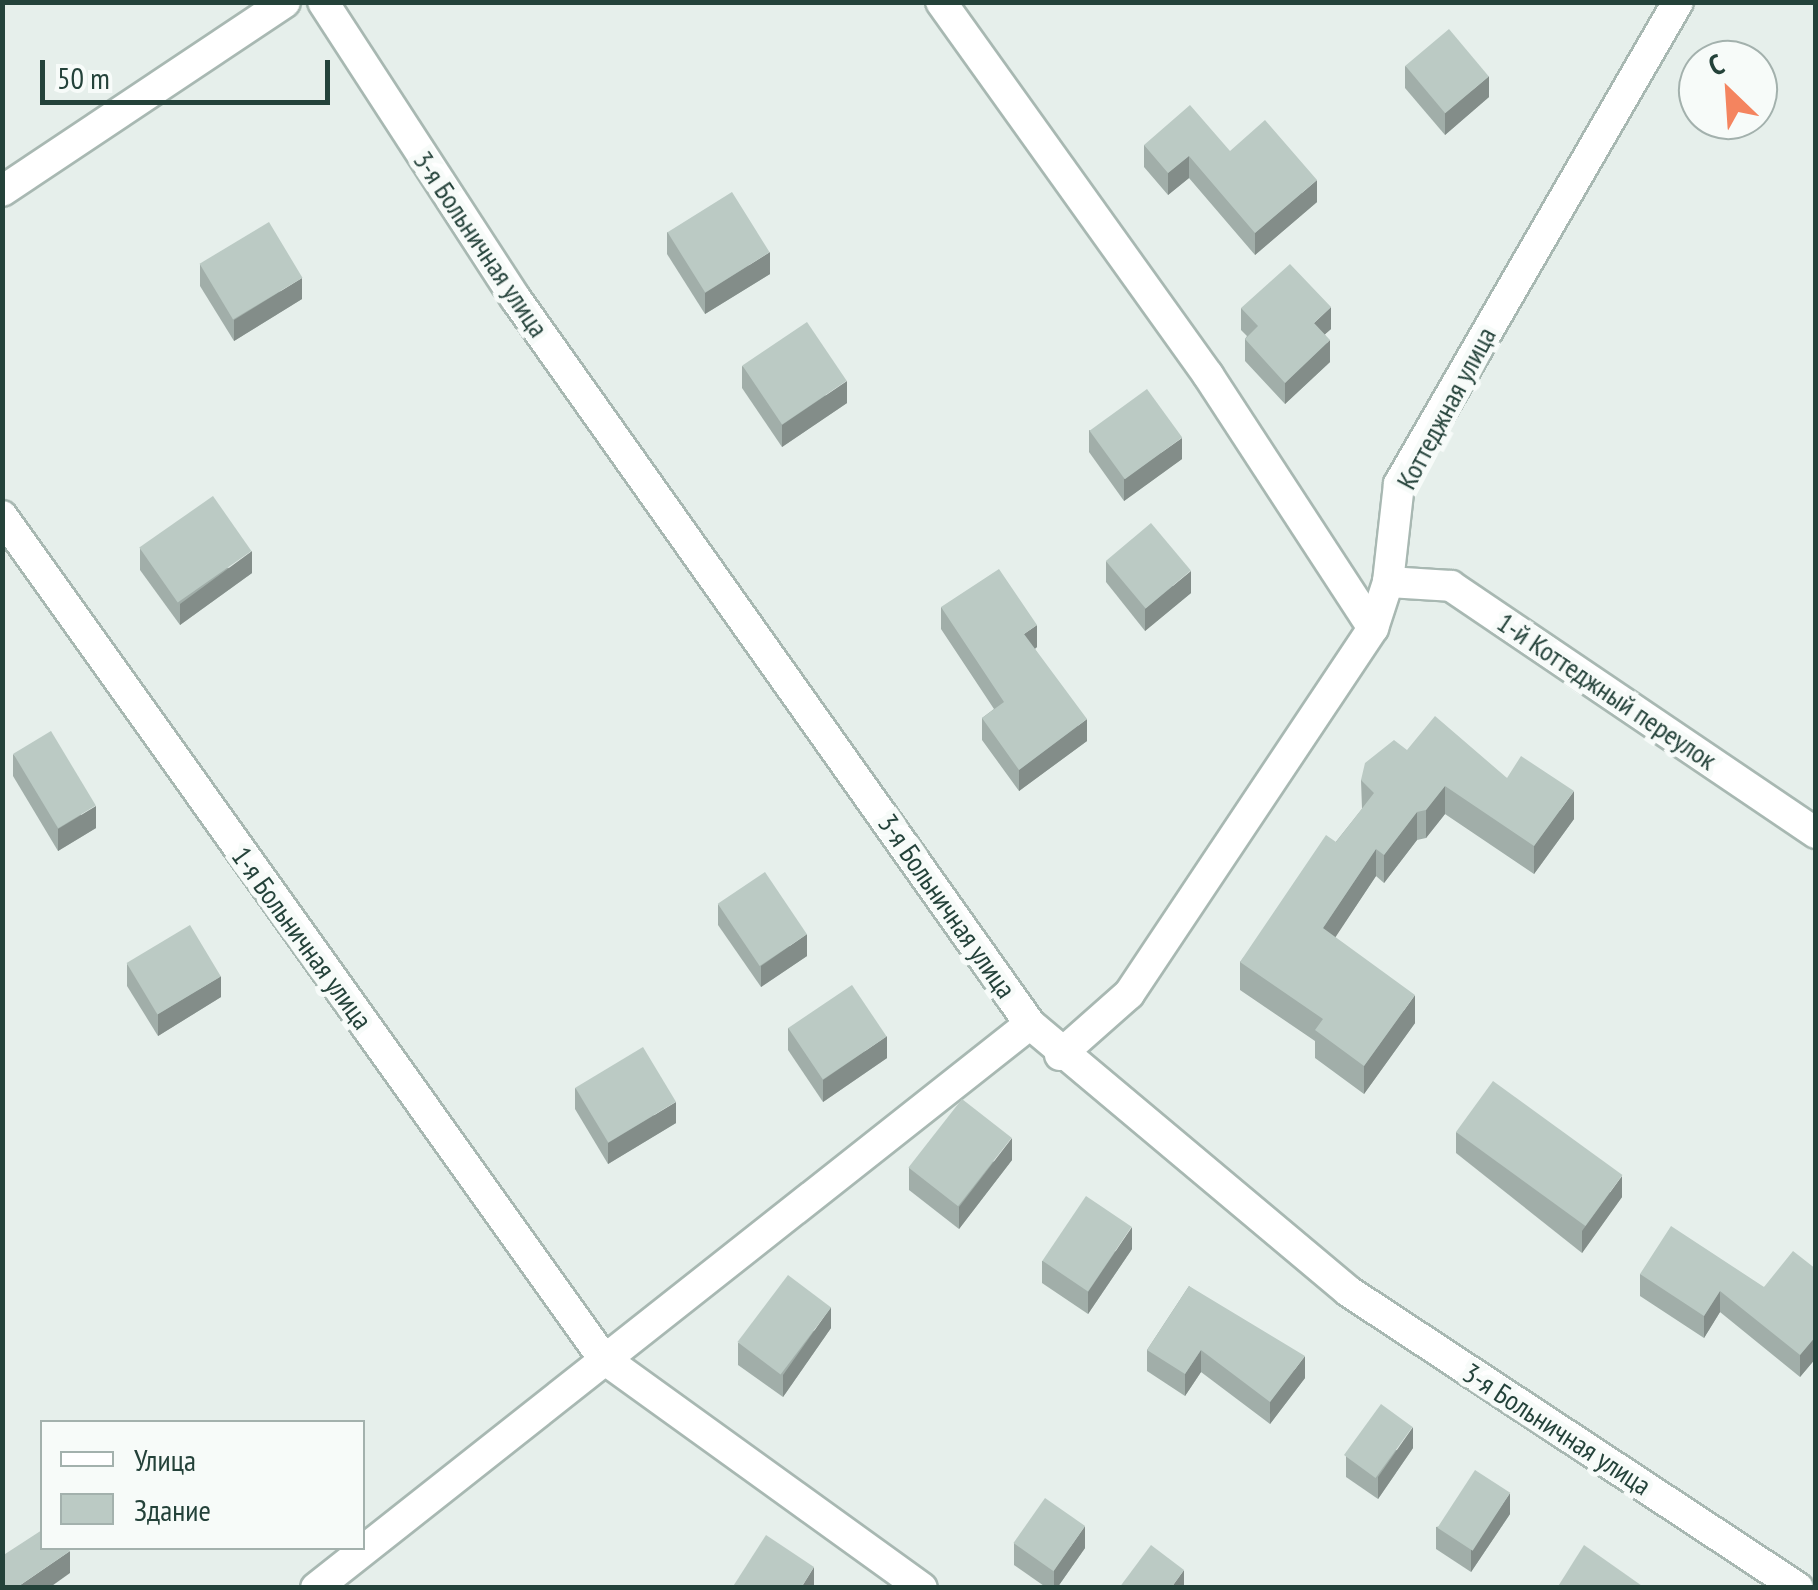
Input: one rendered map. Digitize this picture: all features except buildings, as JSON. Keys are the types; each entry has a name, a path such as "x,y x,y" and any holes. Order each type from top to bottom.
{"street":[{"path":"2,190 285,2"},
{"name":"3-я Больничная улица","path":"323,2 516,299 1030,1024 1060,1055 1348,1291 1798,1588"},
{"path":"941,2 1208,375 1373,628"},
{"name":"Коттеджная улица","path":"1060,1055 1128,994 1373,628 1388,582 1399,484 1678,2"},
{"name":"1-я Больничная улица","path":"2,516 603,1358 922,1588"},
{"name":"1-й Коттеджный переулок","path":"1388,582 1451,586 1816,833"},
{"path":"365,1549 1030,1024"},
{"path":"316,1588 363,1550"}]}
